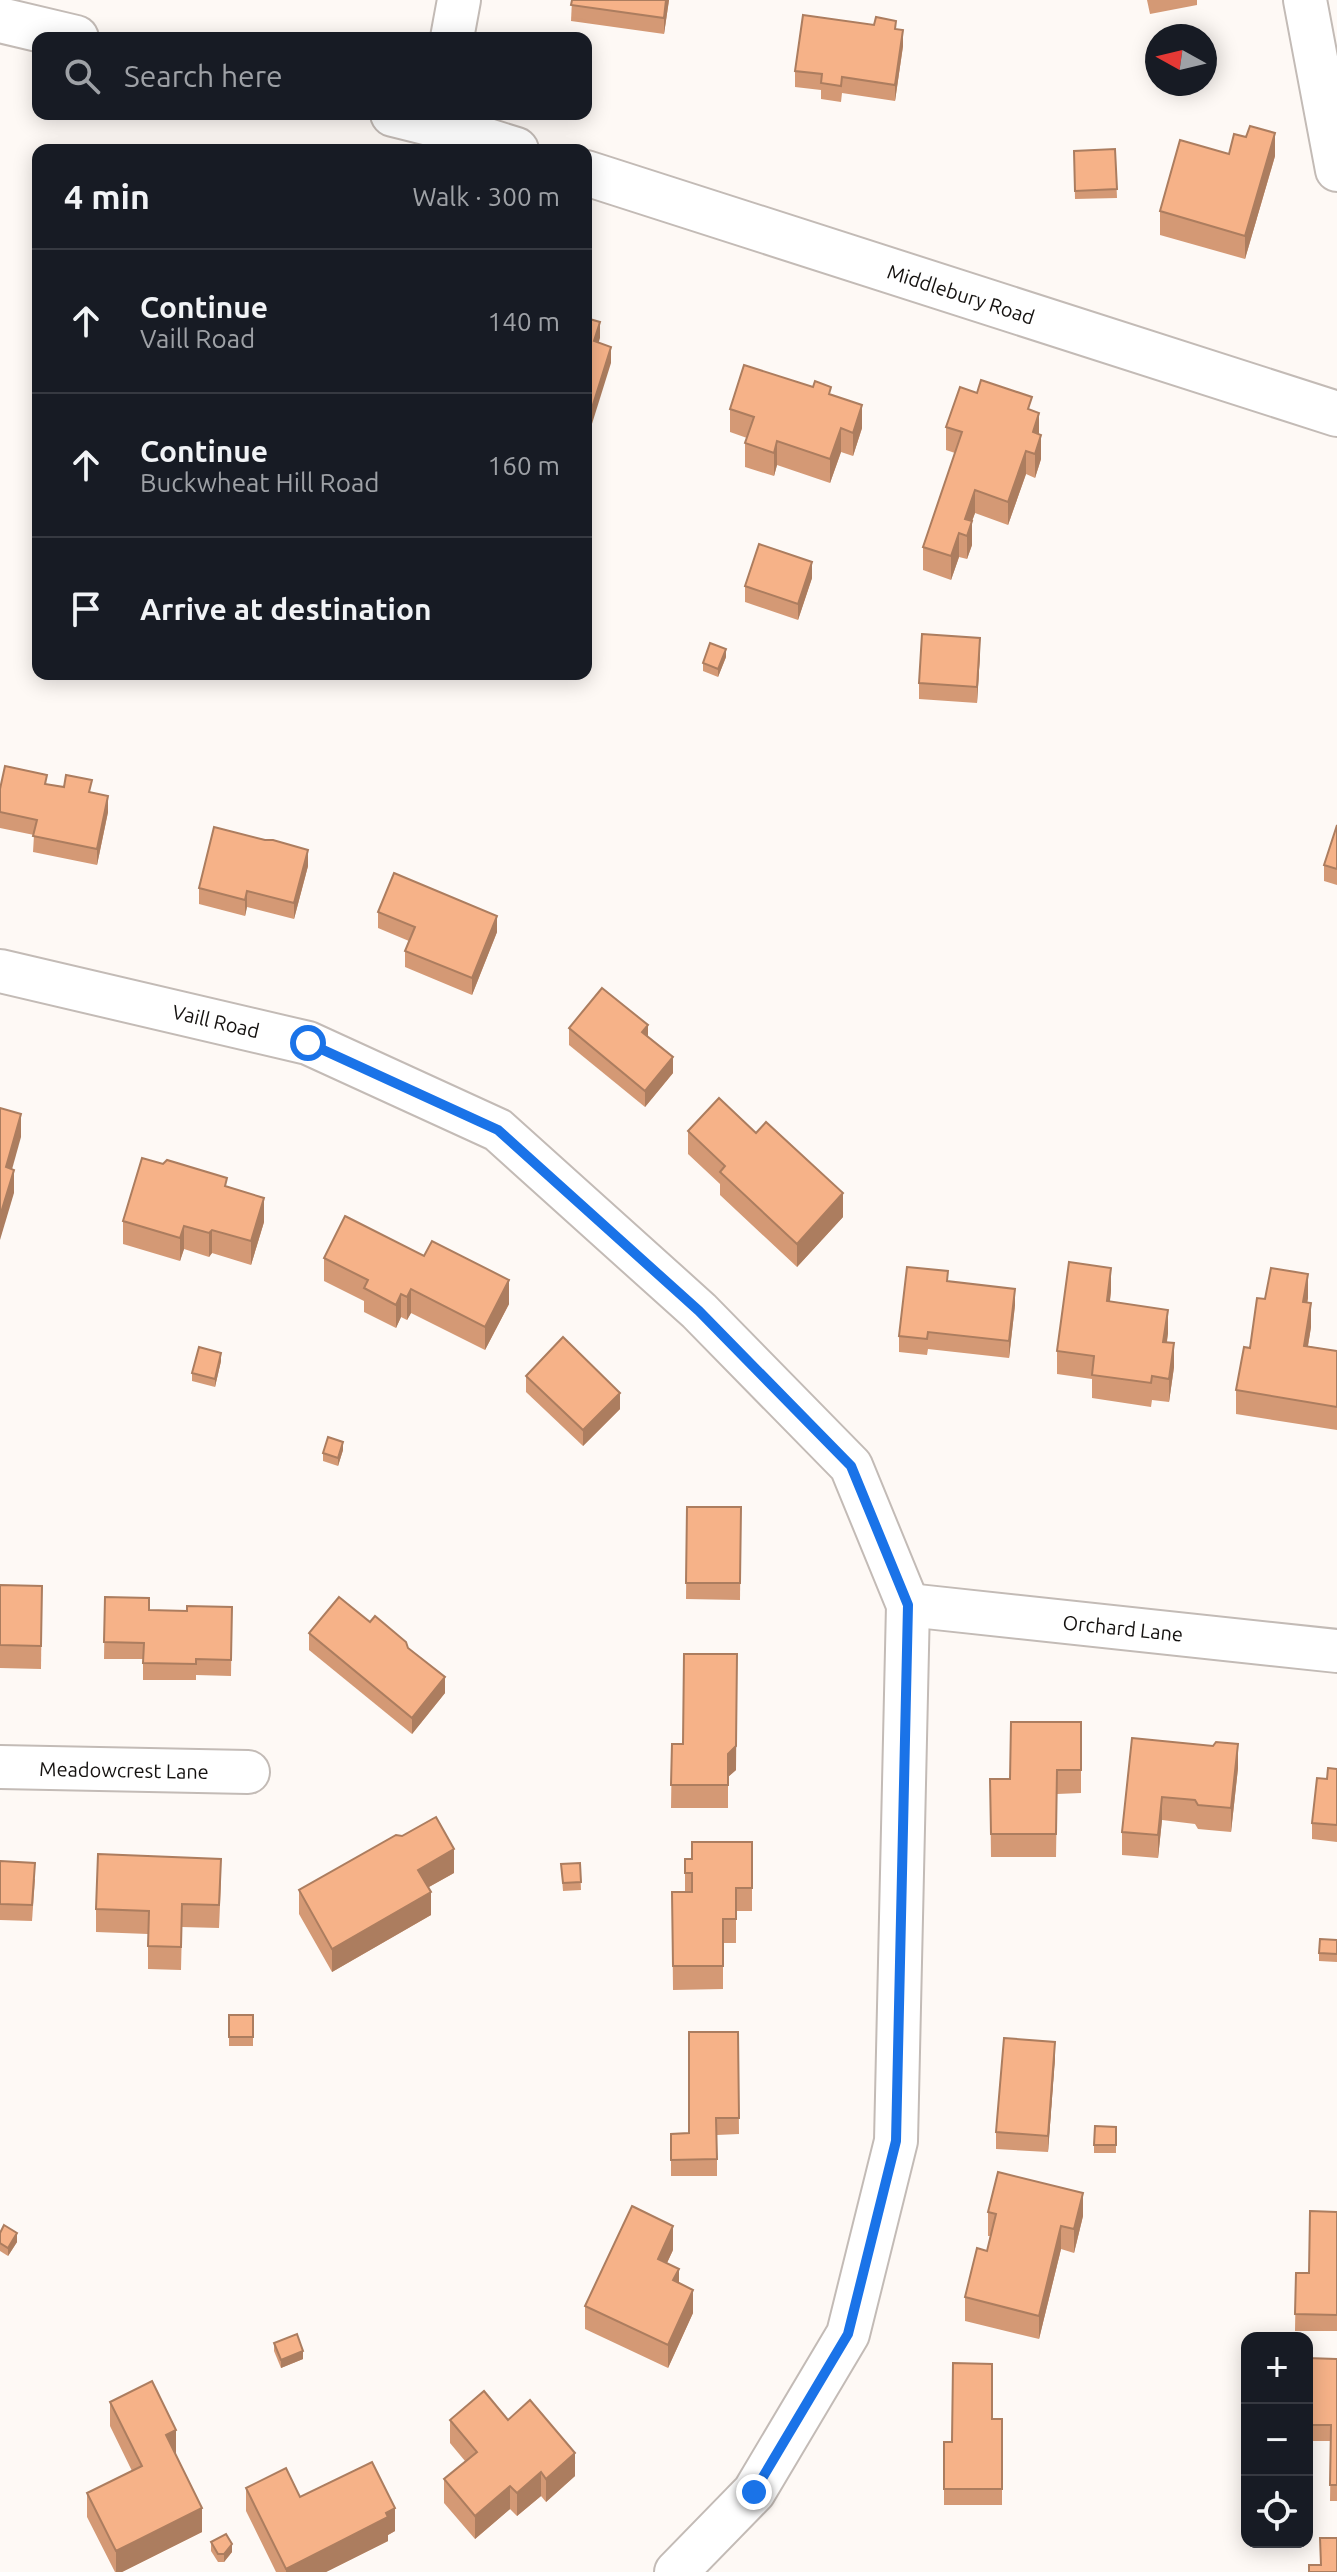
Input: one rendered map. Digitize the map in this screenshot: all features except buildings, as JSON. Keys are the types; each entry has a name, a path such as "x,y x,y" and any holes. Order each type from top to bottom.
{"street":[{"path":"453,32 459,0"},
{"path":"1305,0 1337,170"},
{"path":"0,20 51,32"},
{"path":"441,120 501,144"},
{"name":"Middlebury Road","path":"592,175 1337,414"},
{"name":"Vaill Road","path":"0,971 308,1043 498,1130 699,1311 851,1466 908,1605"},
{"path":"676,2572 754,2492 848,2334 896,2141 908,1605"},
{"name":"Orchard Lane","path":"908,1605 1337,1651"},
{"name":"Meadowcrest Lane","path":"0,1767 248,1772"}],"route":[{"path":"308,1043 498,1130 699,1311 851,1466 908,1605 896,2141 848,2334 754,2492"}]}
